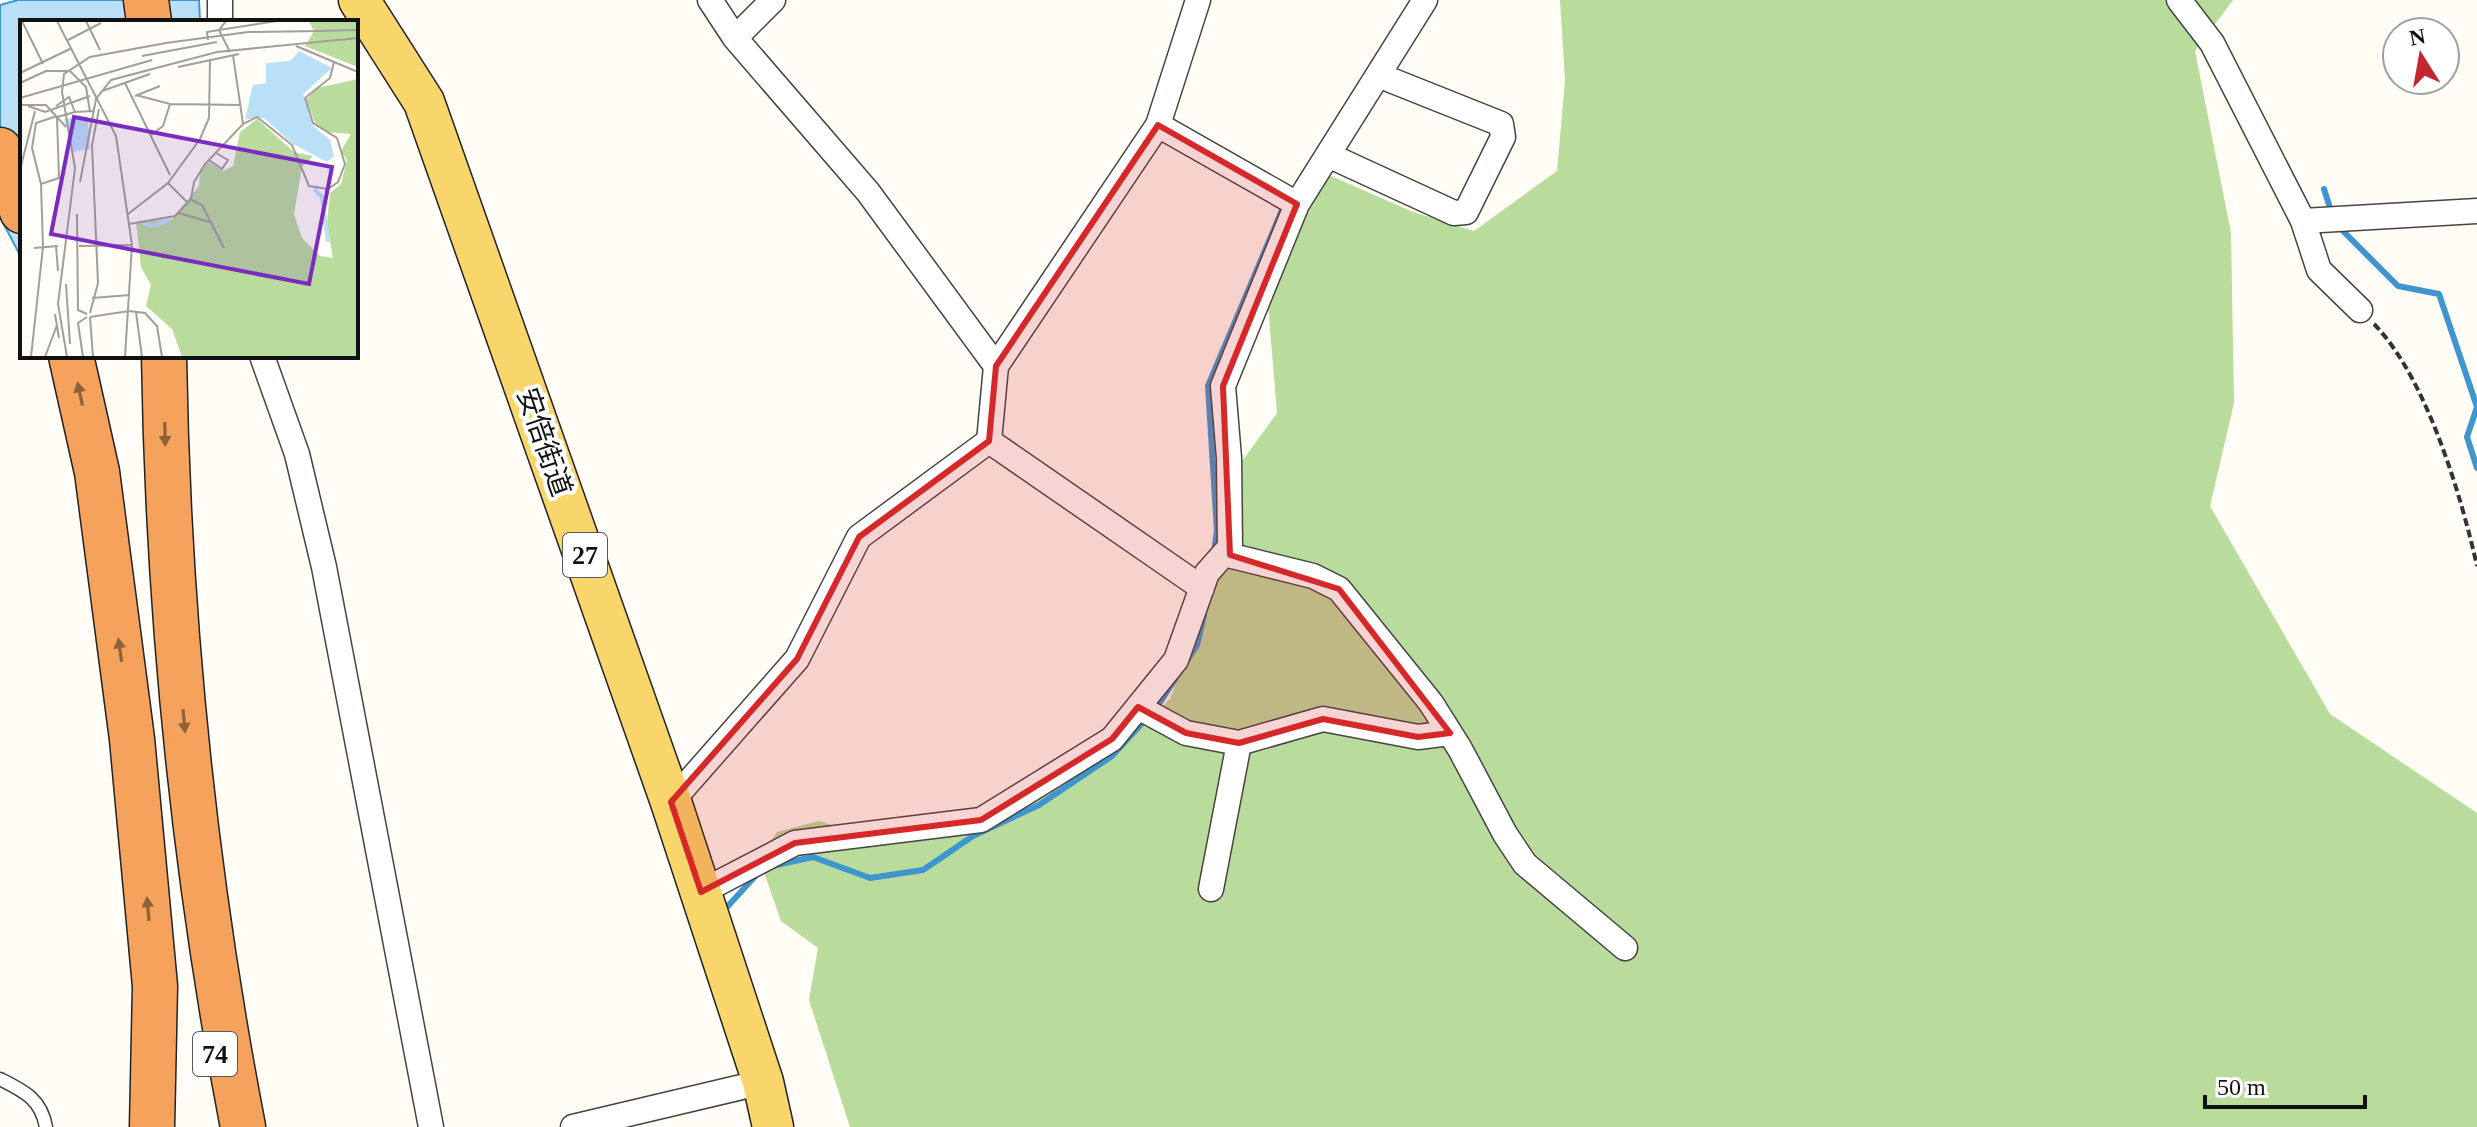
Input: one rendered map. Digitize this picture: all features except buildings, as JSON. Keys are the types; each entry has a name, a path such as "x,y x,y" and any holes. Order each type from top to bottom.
{"highway":[{"path":"146,0 149,20"},
{"path":"0,150 20,205"},
{"path":"0,194 20,226"},
{"path":"71,358 97,472 128,707 155,986 152,1127"},
{"path":"164,358 166,506 185,731 215,981 243,1127"},
{"name":"74","path":"215,981 218,1127"},
{"name":"74","path":"155,986 173,1127"}],"main road":[{"name":"安倍街道","path":"359,0 424,102 671,802 763,1082 773,1127"}],"street":[{"path":"710,0 735,38 868,192 996,366"},
{"path":"735,38 773,0"},
{"path":"671,802 797,659 859,537 989,441 996,366 1158,125 1198,0"},
{"path":"701,892 795,843 981,820 1112,739 1138,708 1176,660 1207,573 1230,547 1230,488 1223,386 1297,204 1425,0"},
{"path":"2179,0 2212,43 2303,221 2319,270 2360,310"},
{"path":"1328,155 1454,213 1466,212 1503,137 1501,124 1378,75"},
{"path":"1158,125 1297,204"},
{"path":"2303,221 2477,211"},
{"path":"263,358 297,454 324,567 431,1127"},
{"path":"989,441 1202,588"},
{"path":"1224,554 1313,576 1339,589 1431,703 1525,864 1625,948"},
{"path":"1138,708 1186,733 1239,743 1323,719 1418,737 1450,733"},
{"path":"1211,889 1239,743"},
{"path":"573,1127 763,1082"}],"lane":[{"path":"0,1079 27,1093 43,1109 46,1127"}],"path":[{"path":"2360,310 2384,334 2441,441 2477,566"}],"highlighted area":[{"path":"1158,125 1297,204 1223,386 1230,555 1339,589 1450,733 1418,737 1323,719 1239,743 1186,733 1138,707 1112,739 981,820 795,843 701,892 671,802 797,659 859,537 989,441 996,366"}],"green space":[{"path":"1560,0 2233,0 2195,51 2231,233 2234,403 2210,506 2330,714 2477,813 2477,1127 850,1127 809,1000 818,948 781,921 759,858 777,832 819,821 876,839 1002,814 1095,771 1170,699 1214,580 1232,475 1277,413 1265,269 1329,175 1413,212 1474,231 1557,171 1565,81"}],"water":[{"path":"18,0 199,0 200,20 20,20 20,255 0,217 0,5"}],"waterway":[{"path":"2324,189 2332,214"},
{"path":"1214,552 1217,531 1208,386 1285,203"},
{"path":"2339,227 2398,286 2439,294 2477,407 2467,437 2477,468"},
{"path":"1155,710 1197,645 1204,615"},
{"path":"772,866 813,857 870,878 923,870 973,836 1039,805 1112,756 1147,718"},
{"path":"728,906 759,872"}]}
